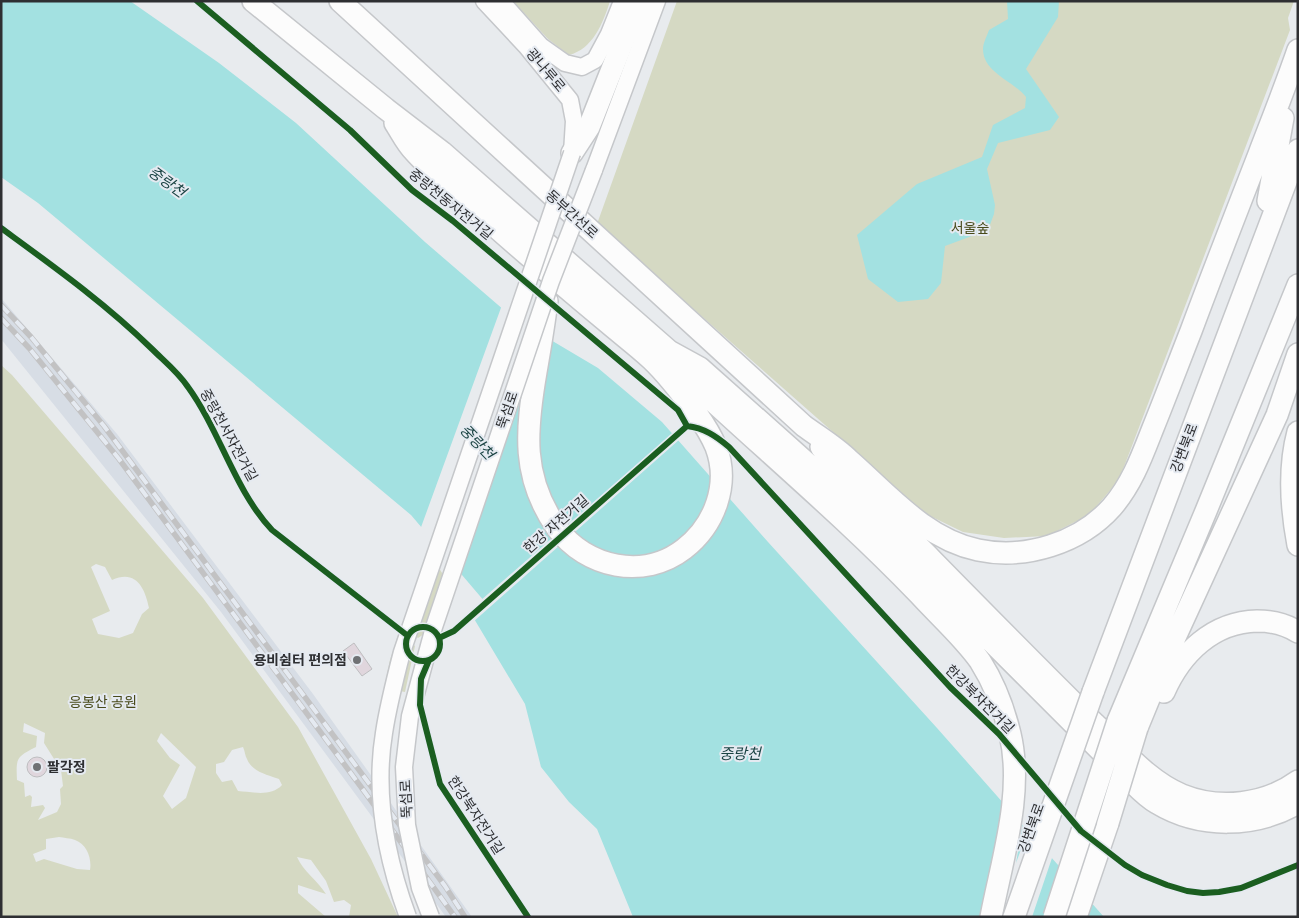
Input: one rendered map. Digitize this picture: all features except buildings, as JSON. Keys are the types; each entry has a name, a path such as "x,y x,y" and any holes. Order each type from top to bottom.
{"highway":[{"path":"254,1 386,109 442,152 897,572 969,647 994,686 1010,735 1014,762 1015,787 1012,812 991,917"},
{"name":"동부간선로","path":"340,1 804,426"},
{"path":"572,154 589,127 627,2"},
{"path":"804,426 848,458 893,501 915,518 934,532 956,543 977,550 1001,553 1026,552 1073,537 1093,525 1124,492 1135,473 1163,405 1295,59"},
{"path":"1259,250 1295,59"},
{"name":"강변북로","path":"1014,917 1093,692 1298,150"},
{"path":"551,281 529,411 528,441 531,470 547,512 562,534 581,552 603,563 625,566 647,565 669,558 679,553 697,538 704,530 715,510 720,492 720,458 715,444 688,403 661,356"},
{"path":"1076,917 1108,823 1134,726 1206,511 1298,285"},
{"path":"1054,917 1134,726 1277,415 1298,354"},
{"path":"661,356 700,368 828,481 916,566 1133,784 1155,802 1191,818 1218,822 1246,821 1260,818 1298,803"},
{"path":"804,426 839,470 902,530 1072,702 1155,779 1184,796 1220,804 1257,800 1281,791 1298,781"},
{"path":"1298,432 1292,475 1293,514 1298,545"},
{"path":"1134,726 1168,684 1175,671 1208,636 1228,625 1250,622 1279,623 1298,632"}],"main road":[{"name":"광나루로","path":"484,1 526,46 570,100 574,121 572,154"},
{"name":"광나루로","path":"501,1 542,46 565,63 582,67 595,60 627,2"},
{"name":"뚝섬로","path":"431,917 420,888 407,824 404,767 410,716 434,627 551,281 657,1"},
{"name":"뚝섬로","path":"408,917 393,872 382,800 381,764 383,735 389,704 405,644 572,154"}],"shaded area":[{"path":"1,298 117,434 313,694 472,917 446,917 221,612 1,339"}],"green space":[{"path":"513,1 610,1 604,18 591,41 585,47 569,55 548,39"},
{"name":"서울숲","path":"677,1 1294,1 1288,18 1290,30 1119,480 1089,515 1047,536 1004,538 963,532 926,514 597,224"},
{"name":"응봉산 공원","path":"1,365 12,375 203,598 298,727 371,859 398,917 349,917 351,905 344,900 334,902 326,881 311,860 297,857 326,894 298,885 298,893 326,917 1,917","holes":["96,564 105,567 112,580 127,577 138,582 142,587 149,608 142,614 133,633 119,638 98,634 92,619 110,611 91,567","24,723 45,733 44,743 61,770 63,786 60,789 61,804 57,812 38,820 45,808 43,805 31,807 32,797 30,795 25,797 24,783 17,780 17,763 24,753 36,747 37,736 23,732","161,733 196,767 186,798 172,809 163,796 180,765 170,758 157,741","243,747 246,758 253,767 279,779 282,785 273,791 256,793 238,791 232,780 222,782 216,773 216,764 224,762 232,750","59,837 79,842 88,852 90,870 77,869 44,859 36,862 33,854 46,849 46,839"]},
{"path":"429,552 452,589 427,632 418,638 402,627"},
{"path":"399,632 415,646 405,692 384,688"}],"water":[{"name":"중랑천","path":"1,1 130,1 219,63 296,123 425,242 512,317 598,368 662,422 1104,917 633,917 597,829 569,802 541,767 525,704 473,617 485,602 411,515 38,203 1,177"},
{"path":"1007,1 1059,1 1058,17 1026,69 1059,117 1050,130 998,143 987,169 995,205 988,230 945,246 941,283 928,299 898,302 868,279 857,235 917,184 982,157 993,125 1025,108 1026,97 1021,91 993,71 984,57 983,47 989,30 1008,19"}],"pier":[{"path":"502,305 514,315 547,335 513,419 457,573 420,530"},
{"path":"674,432 680,439 473,622 471,616 482,603 480,601"},
{"path":"1009,805 1023,822 1016,863 1029,828 1053,855 1032,917 981,917 1001,843"}],"railway":[{"path":"1,305 31,337 104,426 445,886 465,917"},
{"path":"1,318 29,348 119,459 455,917"}],"cycle path":[{"name":"중랑천동자전거길","path":"197,1 350,130 412,190 453,221 678,410 687,426"},
{"name":"중랑천서자전거길","path":"1,228 97,301 171,367 199,404 248,497 272,530 408,636"},
{"name":"한강북자전거길","path":"687,426 710,433 729,447 950,687 999,734 1081,831 1125,865 1142,875 1167,885 1187,891 1203,893 1241,888 1298,865"},
{"name":"한강 자전거길","path":"439,638 454,631 687,426"},
{"path":"423,627 435,632 440,644 435,656 423,661 411,656 406,644 411,632 423,627"},
{"name":"한강북자전거길","path":"429,660 421,679 420,705 440,784 528,917"}],"place":[{"name":"용비쉼터 편의점","path":"357,660"},
{"name":"팔각정","path":"37,767"}]}
